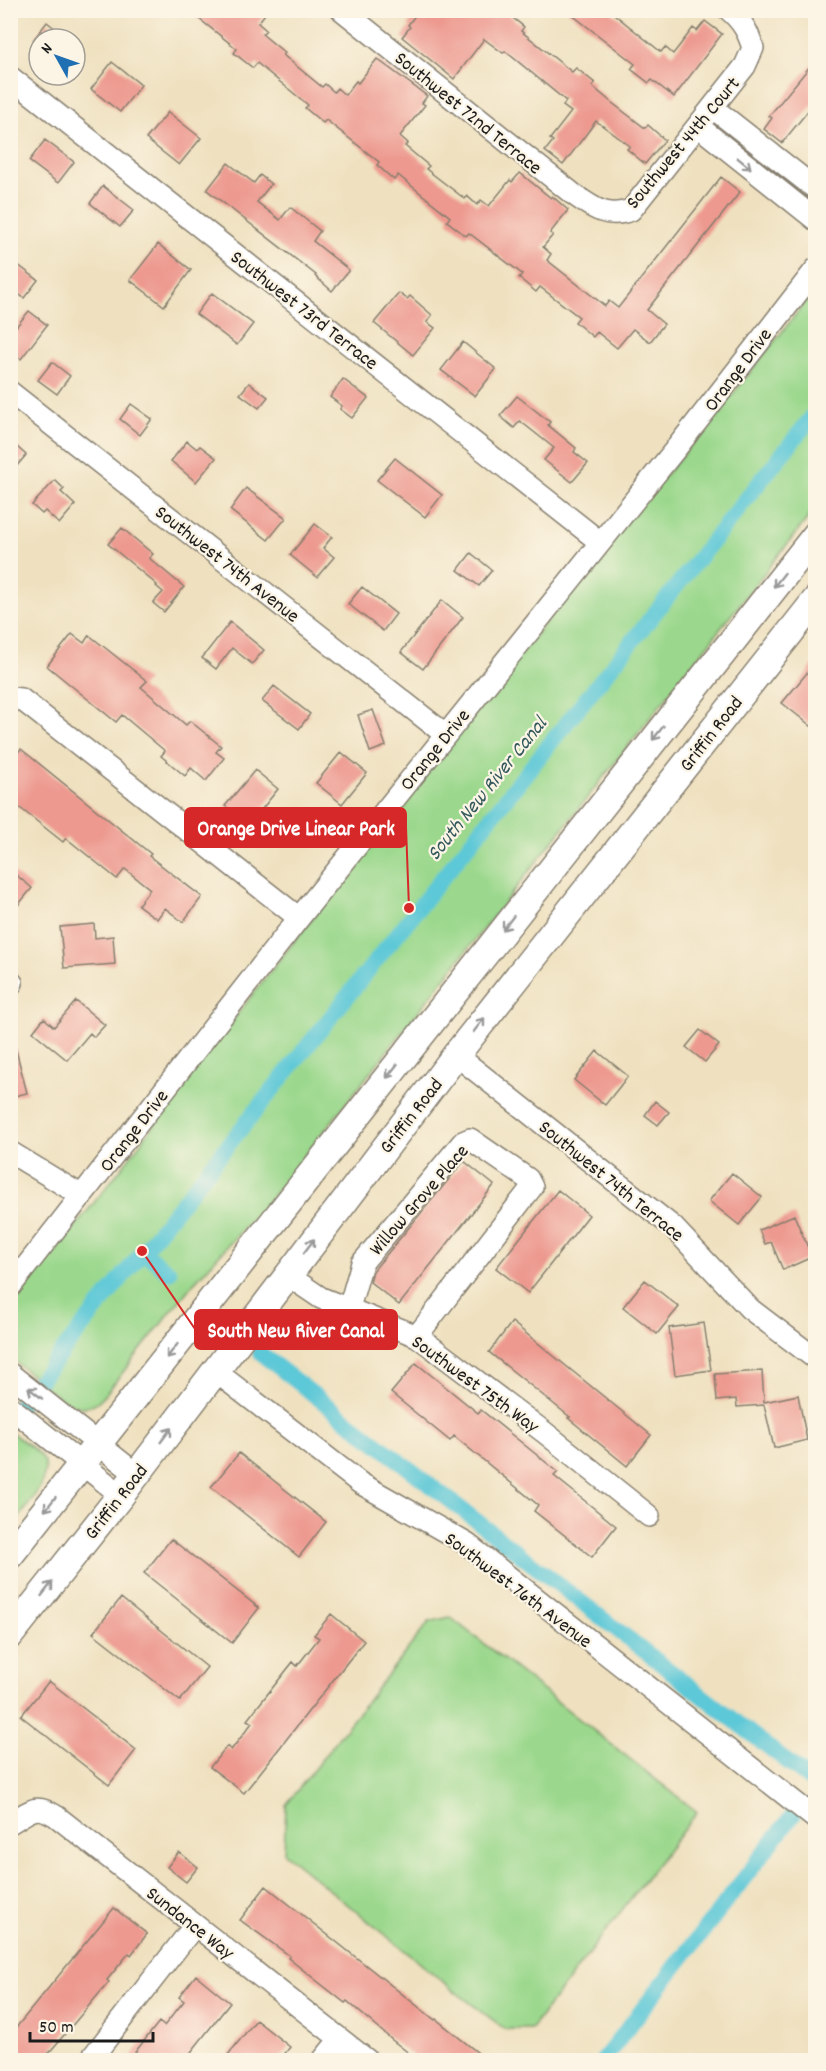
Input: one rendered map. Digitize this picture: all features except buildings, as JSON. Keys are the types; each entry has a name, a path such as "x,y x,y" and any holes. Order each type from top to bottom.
{"main road":[{"name":"Griffin Road","path":"10,1555 816,535"},
{"name":"Griffin Road","path":"10,1635 129,1485 456,1055 816,600"},
{"path":"453,992 448,1017 448,1033 450,1046 456,1055"},
{"path":"410,1048 421,1066 421,1100"}],"street":[{"name":"Southwest 72nd Terrace","path":"342,10 597,211"},
{"name":"Southwest 44th Court","path":"597,211 618,215 631,210 745,66 753,48 747,28 729,10"},
{"name":"Southwest 73rd Terrace","path":"10,76 600,542"},
{"path":"713,108 816,189"},
{"path":"698,126 816,220"},
{"name":"Orange Drive","path":"10,1287 299,918 678,446 816,269"},
{"name":"Southwest 74th Avenue","path":"10,392 446,735"},
{"path":"10,698 21,699 299,918"},
{"name":"Southwest 74th Terrace","path":"456,1055 674,1227 750,1309 816,1359"},
{"name":"Willow Grove Place","path":"349,1308 362,1263 463,1142 470,1139 528,1179 532,1187 417,1336"},
{"path":"10,1152 82,1196"},
{"name":"Southwest 75th Way","path":"287,1275 321,1298 417,1336 544,1432 649,1516"},
{"name":"Southwest 76th Avenue","path":"214,1371 360,1483 467,1544 816,1819"},
{"path":"10,1374 59,1413 90,1454 129,1485"},
{"path":"10,1407 44,1434 90,1454"},
{"name":"Sundance Way","path":"10,1823 34,1809 46,1809 367,2061"},
{"path":"90,2061 195,1925"},
{"path":"323,2061 340,2039"}],"green space":[{"path":"815,290 815,509 272,1197 192,1285 108,1391 101,1399 85,1407 77,1406 57,1396 11,1358 10,1309 12,1306 120,1170 252,995 607,544 714,418"},
{"path":"11,1432 40,1455 45,1467 44,1476 35,1495 11,1528"},
{"path":"450,1617 697,1812 531,2029 505,2029 284,1853 286,1805 429,1622"}],"waterway":[{"name":"South New River Canal","path":"10,1417 816,412"},
{"path":"142,1251 169,1272"},
{"path":"260,1353 816,1784"},
{"path":"603,2060 794,1814"}],"place":[{"name":"Orange Drive Linear Park","path":"409,908"},
{"name":"South New River Canal","path":"142,1251"}]}
